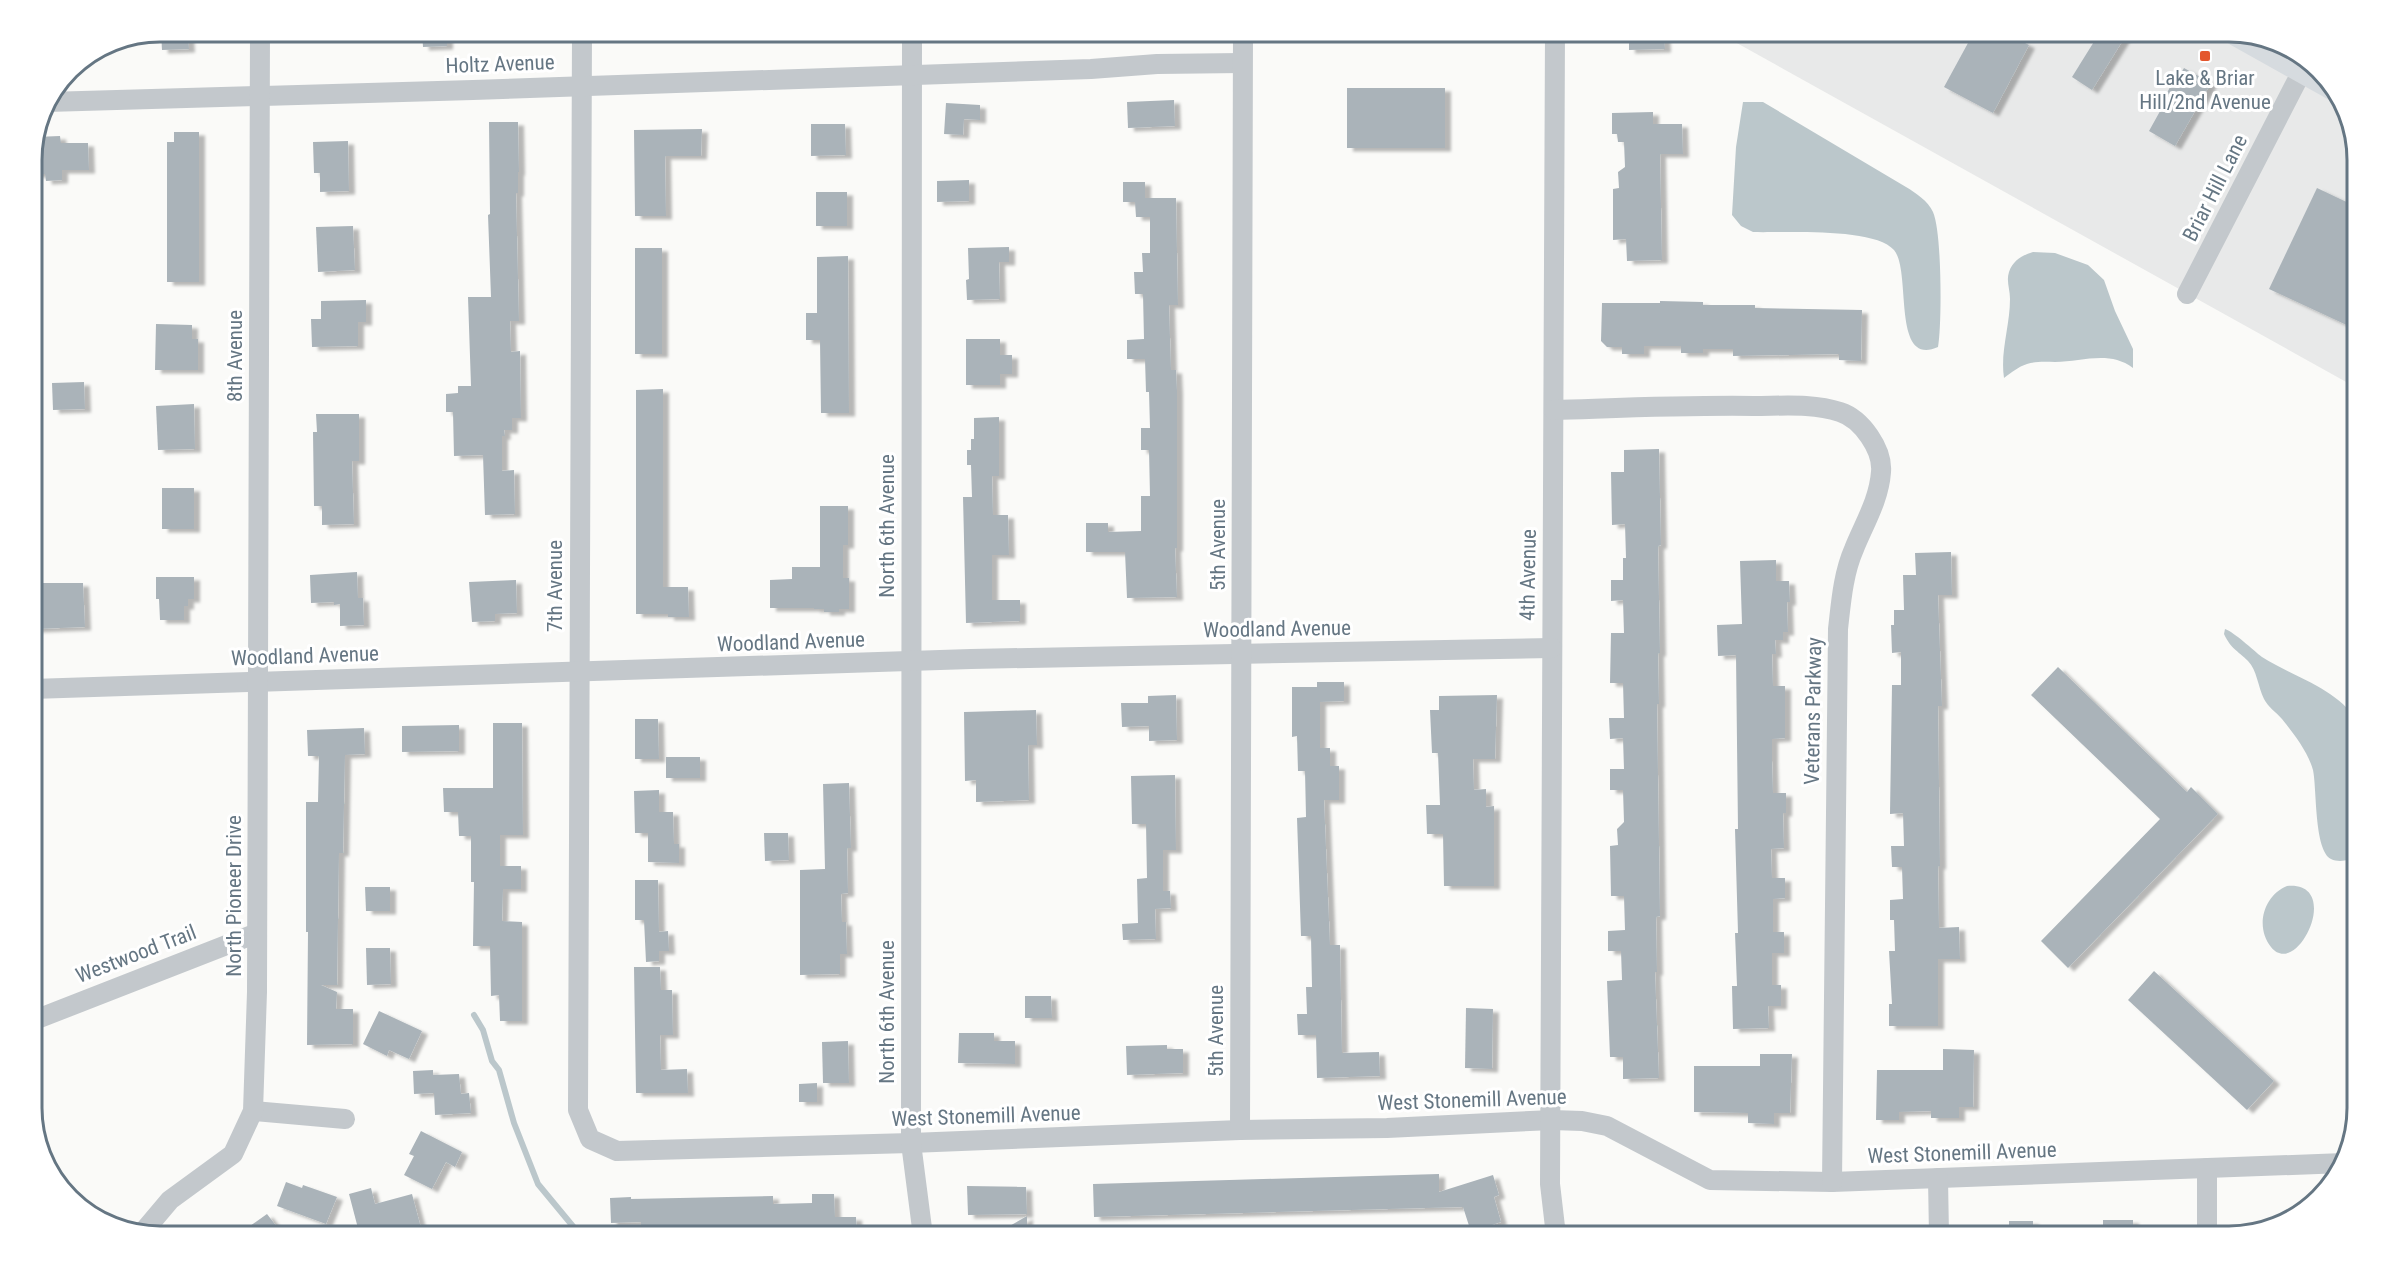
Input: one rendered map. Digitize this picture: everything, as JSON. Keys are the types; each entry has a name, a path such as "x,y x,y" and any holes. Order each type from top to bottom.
{"main road":[{"path":"2260,46 2313,77"}],"street":[{"name":"8th Avenue","path":"258,682 260,42"},
{"name":"7th Avenue","path":"582,42 578,1110 590,1138"},
{"name":"North 6th Avenue","path":"912,42 910,1143 922,1226"},
{"name":"5th Avenue","path":"1240,1130 1243,42"},
{"name":"4th Avenue","path":"1555,42 1550,939 1552,1120 1550,1184 1555,1226"},
{"name":"Holtz Avenue","path":"58,102 472,90 1091,69 1157,64 1242,63"},
{"name":"Briar Hill Lane","path":"2187,294 2302,71"},
{"name":"Veterans Parkway","path":"1554,410 1692,405 1812,406 1842,412 1861,427 1877,449 1881,471 1878,487 1872,508 1853,550 1843,591 1838,629 1832,1182"},
{"name":"Woodland Avenue","path":"42,689 910,662 1552,648"},
{"name":"North Pioneer Drive","path":"149,1225 170,1200 233,1154 253,1111 257,933 258,682"},
{"name":"Westwood Trail","path":"42,1017 257,933"},
{"path":"253,1111 345,1119"},
{"name":"West Stonemill Avenue","path":"590,1138 617,1151 1582,1120 1607,1126 1710,1180 1832,1182 2333,1163"},
{"path":"2207,1168 2207,1226"},
{"path":"1938,1178 1939,1226"}],"shaded area":[{"path":"1735,42 2229,42 2304,78 2323,89 2335,108 2345,137 2347,153 2347,382"},
{"path":"1743,102 1763,102 1910,189 1928,204 1936,223 1940,258 1941,300 1938,347 1923,350 1914,344 1908,331 1902,277 1894,250 1883,243 1849,234 1753,232 1741,226 1732,215 1736,147"},
{"path":"2033,252 2055,253 2088,265 2104,280 2115,311 2133,349 2133,368 2114,359 2105,358 2038,362 2027,364 2004,378 2003,358 2010,299 2008,275 2016,261"},
{"path":"2225,629 2229,631 2262,657 2314,684 2347,709 2347,860 2331,859 2326,853 2319,832 2313,770 2308,757 2282,719 2266,702 2248,661 2234,649 2224,634"},
{"path":"2287,886 2304,889 2312,898 2314,912 2303,941 2292,951 2281,954 2271,947 2266,939 2263,922 2267,904 2272,897"}],"building":[{"path":"162,42 189,42 189,49 162,50"},
{"path":"423,42 447,42 447,46 423,47"},
{"path":"1629,42 1665,42 1665,49 1629,50"},
{"path":"1969,42 2023,42 2029,45 1993,113 1944,87"},
{"path":"2094,42 2122,42 2092,90 2072,77"},
{"path":"2184,68 2211,83 2175,146 2149,131 2169,95 2167,93 2174,79 2177,80"},
{"path":"1347,88 1445,88 1445,148 1347,148"},
{"path":"1174,100 1175,126 1128,128 1127,102"},
{"path":"946,103 980,105 980,120 964,119 963,135 944,134"},
{"path":"1653,112 1653,124 1682,124 1683,154 1660,154 1662,260 1627,261 1626,239 1613,240 1613,189 1619,188 1618,172 1625,167 1624,142 1618,142 1617,134 1612,134 1612,113"},
{"path":"489,122 518,122 519,172 518,193 516,193 519,321 510,321 511,352 520,351 521,418 512,418 512,430 504,430 505,436 502,436 502,471 514,470 515,514 485,515 483,455 454,456 453,412 446,412 446,394 458,393 458,386 471,386 468,297 491,297 488,215 490,214"},
{"path":"811,124 845,124 846,155 811,156"},
{"path":"702,129 701,156 665,156 666,216 635,216 634,130"},
{"path":"174,132 199,132 199,282 167,282 167,142 174,142"},
{"path":"60,136 61,143 88,143 89,170 62,170 62,180 46,181 45,174 42,174 45,137"},
{"path":"348,141 349,191 320,192 320,173 314,173 313,142"},
{"path":"969,180 969,201 937,202 937,181"},
{"path":"1123,182 1145,182 1145,198 1176,198 1178,305 1169,305 1171,370 1176,370 1177,391 1177,548 1175,548 1177,597 1127,598 1125,552 1086,552 1086,523 1108,523 1108,532 1141,531 1141,496 1150,496 1149,450 1141,450 1141,428 1150,428 1145,359 1127,359 1127,340 1144,339 1143,294 1135,294 1134,272 1143,272 1142,253 1150,253 1150,217 1136,217 1135,202 1123,202"},
{"path":"2317,188 2347,202 2347,325 2269,289"},
{"path":"816,192 847,192 847,226 816,226"},
{"path":"353,226 355,270 318,272 316,227"},
{"path":"1009,247 1009,262 999,262 1000,299 967,300 968,248"},
{"path":"635,248 662,248 662,354 635,354"},
{"path":"848,256 849,413 821,413 820,340 806,340 806,313 817,313 817,257"},
{"path":"366,300 366,322 358,322 358,346 312,347 311,319 321,319 321,301"},
{"path":"1660,301 1703,302 1703,305 1755,305 1755,308 1862,310 1861,361 1839,360 1839,354 1733,356 1733,349 1703,349 1703,353 1681,353 1681,346 1644,346 1644,354 1622,354 1622,347 1607,347 1601,341 1602,303 1660,303"},
{"path":"156,324 192,325 192,339 198,339 198,370 155,370"},
{"path":"966,339 1000,339 1000,355 1012,355 1012,374 1000,374 1000,385 966,385"},
{"path":"84,382 85,409 53,410 52,383"},
{"path":"663,389 663,587 688,587 689,617 668,617 668,614 636,614 636,390"},
{"path":"194,404 195,449 158,450 156,406"},
{"path":"316,414 359,414 359,461 352,461 354,524 322,525 322,506 314,506 313,432 317,432"},
{"path":"999,417 999,476 992,476 993,515 1008,515 1009,555 992,555 992,600 1020,600 1020,621 966,623 963,497 972,497 971,465 967,465 967,450 971,450 971,439 974,439 974,418"},
{"path":"1659,449 1661,545 1658,546 1660,653 1658,653 1659,704 1657,704 1660,916 1656,917 1657,972 1655,972 1659,1078 1623,1079 1623,1057 1610,1057 1607,981 1622,980 1621,951 1608,951 1608,931 1625,930 1624,896 1611,896 1610,846 1618,845 1617,829 1624,822 1623,790 1610,790 1610,769 1624,769 1623,738 1610,739 1609,718 1624,718 1623,683 1610,683 1611,633 1624,633 1623,600 1611,601 1611,580 1623,580 1623,558 1626,558 1625,524 1612,525 1611,472 1624,472 1624,450"},
{"path":"162,488 194,488 194,529 162,529"},
{"path":"820,506 848,506 848,545 843,545 843,578 849,578 849,609 824,612 824,609 814,608 770,608 770,580 792,579 792,567 820,567"},
{"path":"1951,552 1952,595 1938,595 1942,706 1938,706 1939,928 1959,927 1960,959 1938,959 1938,1026 1889,1026 1889,1004 1892,1004 1889,951 1895,951 1894,920 1890,920 1890,900 1903,899 1902,867 1892,867 1891,846 1904,846 1903,813 1890,814 1892,685 1901,685 1901,652 1892,653 1891,625 1894,625 1894,610 1904,610 1903,575 1916,575 1915,553"},
{"path":"1776,560 1776,581 1789,581 1790,602 1787,602 1788,632 1783,632 1783,640 1775,640 1776,654 1772,654 1773,686 1785,686 1785,738 1772,739 1773,793 1786,793 1786,813 1783,813 1784,848 1771,849 1772,878 1785,878 1785,898 1773,899 1773,932 1784,932 1784,953 1772,953 1772,985 1781,985 1781,1006 1768,1006 1769,1028 1733,1029 1732,986 1737,986 1735,933 1738,933 1735,829 1738,829 1736,655 1718,656 1717,625 1742,624 1740,561"},
{"path":"357,572 358,598 363,598 364,625 340,626 340,604 311,603 310,575"},
{"path":"156,577 194,577 194,599 188,599 188,606 184,606 184,620 160,620 159,599 156,599"},
{"path":"516,580 517,613 495,614 495,621 472,622 469,582"},
{"path":"42,583 83,583 85,627 42,629"},
{"path":"2058,667 2187,792 2191,787 2218,814 2068,968 2041,941 2160,819 2031,695"},
{"path":"1317,682 1344,682 1344,701 1320,702 1320,748 1330,748 1330,766 1339,766 1339,800 1324,800 1330,945 1340,945 1342,1053 1379,1052 1380,1076 1317,1078 1316,1035 1298,1035 1297,1014 1307,1014 1306,987 1312,987 1311,936 1301,936 1297,818 1306,817 1305,771 1298,771 1297,736 1292,737 1292,687 1317,687"},
{"path":"1176,695 1177,740 1149,741 1149,726 1122,727 1121,703 1148,703 1148,696"},
{"path":"1497,695 1495,759 1473,759 1474,790 1486,789 1486,807 1494,806 1494,886 1444,886 1443,834 1427,834 1426,805 1440,805 1438,753 1432,753 1430,710 1439,710 1439,696"},
{"path":"1036,710 1037,745 1028,745 1029,800 976,802 976,780 965,781 964,712"},
{"path":"635,719 658,719 659,759 635,759"},
{"path":"493,723 522,723 523,835 500,835 500,866 521,866 521,889 503,889 502,921 522,922 522,1021 500,1021 499,995 491,996 490,946 473,946 474,882 471,882 471,836 459,836 458,812 444,812 443,788 493,788"},
{"path":"459,725 459,751 402,752 402,726"},
{"path":"364,728 365,754 345,755 343,853 339,853 337,985 321,985 337,992 336,1009 353,1009 353,1044 307,1045 306,802 318,802 319,756 308,756 307,730"},
{"path":"666,757 700,757 700,778 666,778"},
{"path":"1175,775 1176,850 1163,850 1163,891 1170,891 1171,908 1155,909 1156,939 1123,940 1122,924 1138,923 1137,879 1147,878 1146,824 1132,824 1131,776"},
{"path":"849,783 851,848 847,848 848,893 841,894 842,922 846,922 847,954 840,954 840,974 800,975 800,870 825,869 823,784"},
{"path":"659,790 659,812 673,812 674,844 679,844 679,863 648,862 648,833 635,833 634,791"},
{"path":"764,833 788,833 789,860 765,861"},
{"path":"635,880 658,880 659,932 668,931 669,951 659,951 659,961 646,962 644,920 635,920"},
{"path":"365,887 390,887 390,911 366,911"},
{"path":"366,948 390,948 391,984 367,985"},
{"path":"634,967 660,967 661,990 672,990 673,1035 660,1035 661,1070 687,1069 688,1093 636,1093"},
{"path":"2154,971 2274,1081 2247,1110 2128,1000"},
{"path":"1025,996 1051,996 1052,1018 1025,1018"},
{"path":"1466,1008 1493,1009 1492,1069 1465,1068"},
{"path":"379,1011 422,1031 409,1059 389,1050 387,1056 363,1044"},
{"path":"959,1033 994,1033 994,1041 1015,1041 1015,1064 958,1063"},
{"path":"848,1041 849,1083 823,1083 822,1042"},
{"path":"1167,1045 1167,1049 1183,1049 1183,1073 1127,1075 1126,1046"},
{"path":"1943,1049 1974,1050 1973,1107 1959,1107 1959,1118 1931,1118 1931,1111 1899,1112 1899,1120 1876,1120 1877,1070 1943,1070"},
{"path":"1760,1054 1792,1054 1790,1113 1774,1113 1774,1124 1748,1123 1748,1113 1694,1112 1694,1066 1760,1066"},
{"path":"433,1070 433,1075 459,1074 461,1094 469,1093 471,1113 435,1115 434,1093 414,1094 413,1071"},
{"path":"817,1083 817,1102 799,1102 799,1084"},
{"path":"421,1131 462,1152 455,1167 446,1162 432,1189 404,1175 414,1156 409,1154"},
{"path":"1439,1174 1439,1192 1493,1175 1499,1195 1494,1197 1501,1222 1489,1226 1469,1226 1463,1207 1094,1217 1093,1184"},
{"path":"286,1182 302,1188 303,1185 337,1197 326,1224 277,1206"},
{"path":"967,1186 1026,1187 1027,1214 968,1215"},
{"path":"371,1188 375,1204 412,1194 420,1226 357,1226 349,1194"},
{"path":"812,1194 834,1194 835,1217 856,1217 856,1226 641,1226 641,1222 611,1223 610,1198 773,1196 773,1204 812,1203"},
{"path":"267,1214 276,1226 250,1226"},
{"path":"1027,1216 1027,1226 1010,1226"},
{"path":"2103,1220 2133,1220 2133,1226 2103,1226"},
{"path":"2009,1221 2033,1221 2033,1226 2009,1226"}],"waterway":[{"path":"474,1015 483,1030 492,1061 499,1070 514,1123 538,1184 573,1226"}],"place":[{"name":"Lake & Briar Hill/2nd Avenue","path":"2205,56"}]}
